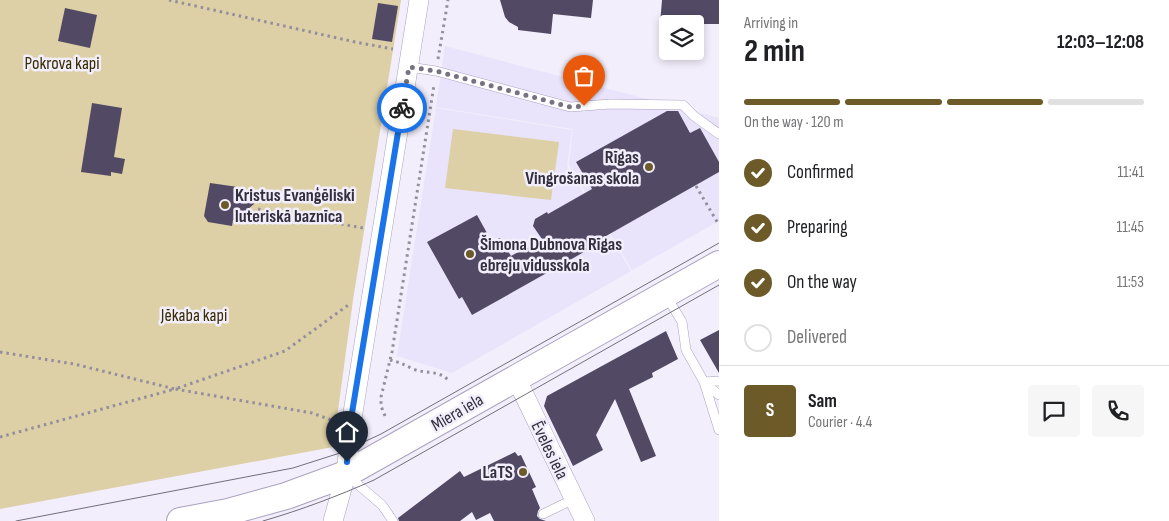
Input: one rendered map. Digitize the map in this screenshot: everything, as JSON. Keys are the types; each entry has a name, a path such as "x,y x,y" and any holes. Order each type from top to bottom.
{"street":[{"path":"333,521 346,474 350,425 419,0"},
{"name":"Miera iela","path":"180,521 228,512 286,496 346,474 719,264"},
{"name":"Ēveles iela","path":"516,378 585,521"}],"lane":[{"path":"410,60 436,71 570,107 611,104 683,105 694,116 719,134"},
{"path":"665,294 682,322 686,350 704,382 719,430"},
{"path":"704,382 719,381"},
{"path":"704,382 719,395"},
{"path":"346,474 382,505 393,521"},
{"path":"543,514 574,498"}],"path":[{"path":"169,0 355,42 410,60"},
{"path":"385,416 381,406 381,397 390,360 448,0"},
{"path":"696,186 719,225"},
{"path":"258,209 381,230"},
{"path":"0,438 175,388 285,351 372,289"},
{"path":"0,352 74,364 175,388 312,413 337,422"},
{"path":"390,360 404,363 414,369 440,374 448,380"}],"shaded area":[{"name":"Rīgas Vingrošanas skola","path":"445,46 719,118 719,221 632,270 569,165 573,129 436,107"},
{"name":"Šimona Dubnova Rīgas ebreju vidusskola","path":"436,108 572,130 567,166 631,271 452,373 397,356"}],"green space":[{"name":"Jēkaba kapi","path":"0,0 401,0 353,300 333,447 0,509"},
{"path":"453,129 559,142 551,200 445,188"}],"building":[{"path":"500,0 593,0 591,18 553,14 551,34 518,30 518,27 509,22 505,17"},
{"path":"662,0 719,0 719,24 704,24 704,15 661,15"},
{"path":"378,3 398,6 392,42 372,39"},
{"path":"65,8 97,15 90,48 58,41"},
{"path":"92,103 122,108 114,157 125,159 122,174 111,172 111,176 81,172"},
{"path":"667,111 678,111 690,133 700,128 719,162 719,172 599,240 600,243 472,315 462,297 459,299 427,242 477,215 492,242 500,238 511,256 542,239 533,226 535,219 547,212 548,214 592,189 576,162"},
{"name":"Kristus Evanģēliski luteriskā baznīca","path":"210,183 238,187 238,194 247,195 254,204 248,209 252,216 240,221 233,220 232,226 208,222 204,216"},
{"path":"719,330 719,373 700,340"},
{"path":"666,331 678,359 652,373 653,377 629,389 656,456 641,462 615,399 596,435 603,450 573,466 544,406 547,396"},
{"path":"515,452 518,456 521,455 536,487 532,489 540,508 537,516 546,521 494,521 490,513 476,520 472,512 460,521 399,521 398,518 460,471 464,477"}],"tram line":[{"path":"16,521 293,468 340,453 381,434 719,243"},
{"path":"263,521 347,492 374,480 719,285"}],"way so far":[{"path":"402,108 409,67 436,71 570,107 584,106"}],"place":[{"name":"Rīgas Vingrošanas skola","path":"649,167"},
{"name":"Kristus Evanģēliski luteriskā baznīca","path":"225,205"},
{"name":"Šimona Dubnova Rīgas ebreju vidusskola","path":"470,254"},
{"name":"LaTS","path":"523,472"}],"route":[{"path":"347,462 350,425 402,108"}],"park label":[{"name":"Pokrova kapi","path":"62,63"}]}
